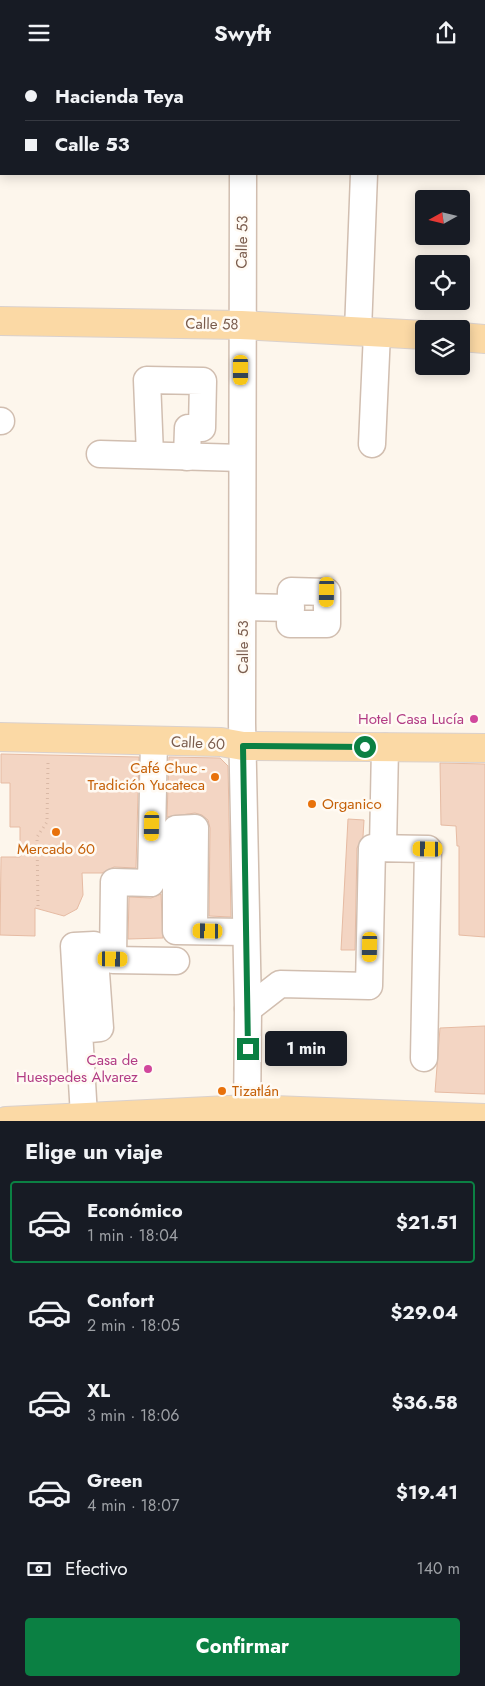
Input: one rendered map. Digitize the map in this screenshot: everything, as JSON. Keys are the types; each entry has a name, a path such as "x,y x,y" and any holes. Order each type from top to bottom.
{"main road":[{"name":"Calle 58","path":"0,321 241,325 415,335"},
{"path":"470,338 485,339"},
{"name":"Calle 60","path":"0,737 154,745 221,742 243,745 384,753 485,748"},
{"path":"6,1121 84,1116 248,1115 485,1119"}],"street":[{"name":"Calle 53","path":"243,175 241,325 243,745 248,1115"},
{"path":"364,175 367,332 372,444"},
{"path":"150,455 147,380 203,381 202,428 188,428 187,457"},
{"path":"100,454 242,458"},
{"path":"243,607 290,607"},
{"path":"0,727 243,745 485,737"},
{"path":"0,746 154,745 151,883 114,882 113,959 176,961"},
{"path":"382,848 384,753 485,759"},
{"path":"248,1009 280,984 369,986 372,848 428,849 424,1058"},
{"path":"194,931 246,932"},
{"path":"79,1030 84,1116"}],"path":[{"path":"38,906 37,837 47,822 48,747"}],"building":[{"path":"1,754 139,757 136,868 114,867 102,873 82,873 83,895 77,909 64,916 35,908 35,936 0,935 1,857 20,857 20,827 10,827 10,783 1,783"},
{"path":"169,757 220,758 228,766 231,917 209,916 210,828 208,820 202,815 195,813 167,817"},
{"path":"440,763 485,764 485,937 459,935 459,846 457,846 456,826 441,825"},
{"path":"348,819 364,820 363,837 357,848 355,950 341,950"},
{"path":"161,894 163,938 128,939 129,897 151,898"},
{"path":"485,1026 485,1094 435,1092 440,1028"}],"place":[{"name":"Hotel Casa Lucía","path":"474,719"},
{"name":"Café Chuc - Tradición Yucateca","path":"215,777"},
{"name":"Organico","path":"312,804"},
{"name":"Mercado 60","path":"56,832"},
{"name":"Casa de Huespedes Alvarez","path":"148,1069"},
{"name":"Tizatlán","path":"222,1091"}],"route":[{"path":"248,1049 243,746 365,747"}]}
